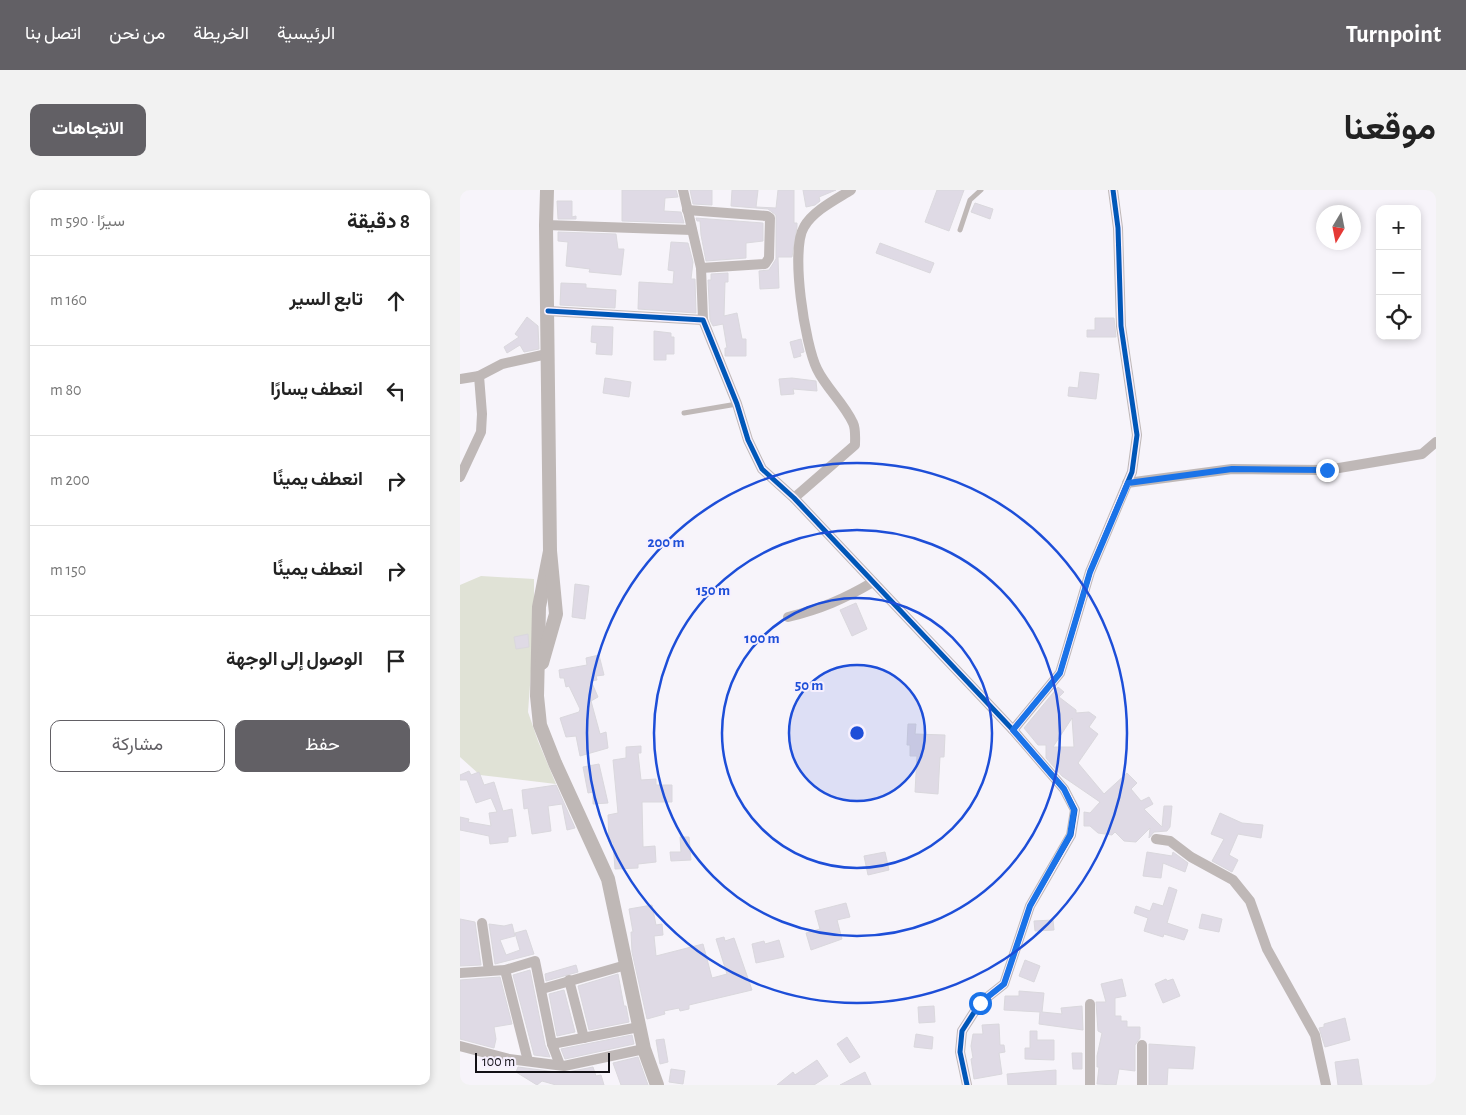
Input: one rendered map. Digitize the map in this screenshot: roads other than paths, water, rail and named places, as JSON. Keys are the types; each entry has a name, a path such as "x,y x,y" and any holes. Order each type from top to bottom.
{"street":[{"path":"547,190 550,551 538,607 537,707 543,736 608,878 644,1049 657,1085"},
{"path":"683,190 701,268 703,320 737,404 748,440 762,469 794,498 1013,730 1064,789 1074,810 1070,835 1030,906 1004,984 980,1003 962,1031 960,1052 967,1085"},
{"path":"794,498 855,445 854,424 817,369 812,355 806,330 798,263 799,243 804,228 816,213 851,190"},
{"path":"1013,730 1060,673 1090,572 1132,472 1136,435 1120,326 1118,228 1113,190"},
{"path":"687,210 767,216 770,218 769,258 765,264 701,268"},
{"path":"546,225 692,230"},
{"path":"548,311 703,320"},
{"path":"460,379 479,376 502,364 547,354"},
{"path":"460,477 481,432 479,376"},
{"path":"1128,483 1232,469 1327,470 1422,454 1436,442"},
{"path":"788,617 827,607 873,582"},
{"path":"1156,839 1170,841 1191,857 1233,880 1250,901 1267,949 1315,1035 1326,1085"},
{"path":"482,924 489,971"},
{"path":"460,973 505,970 535,961 552,1044 560,1065"},
{"path":"542,989 626,965"},
{"path":"505,970 528,1061"},
{"path":"569,980 584,1038"},
{"path":"1090,1004 1090,1085"},
{"path":"552,1044 639,1026"},
{"path":"1142,1045 1142,1085"},
{"path":"460,1046 509,1059 560,1065 644,1049"}],"lane":[{"path":"960,230 970,200 981,190"},
{"path":"684,413 737,404"}]}
